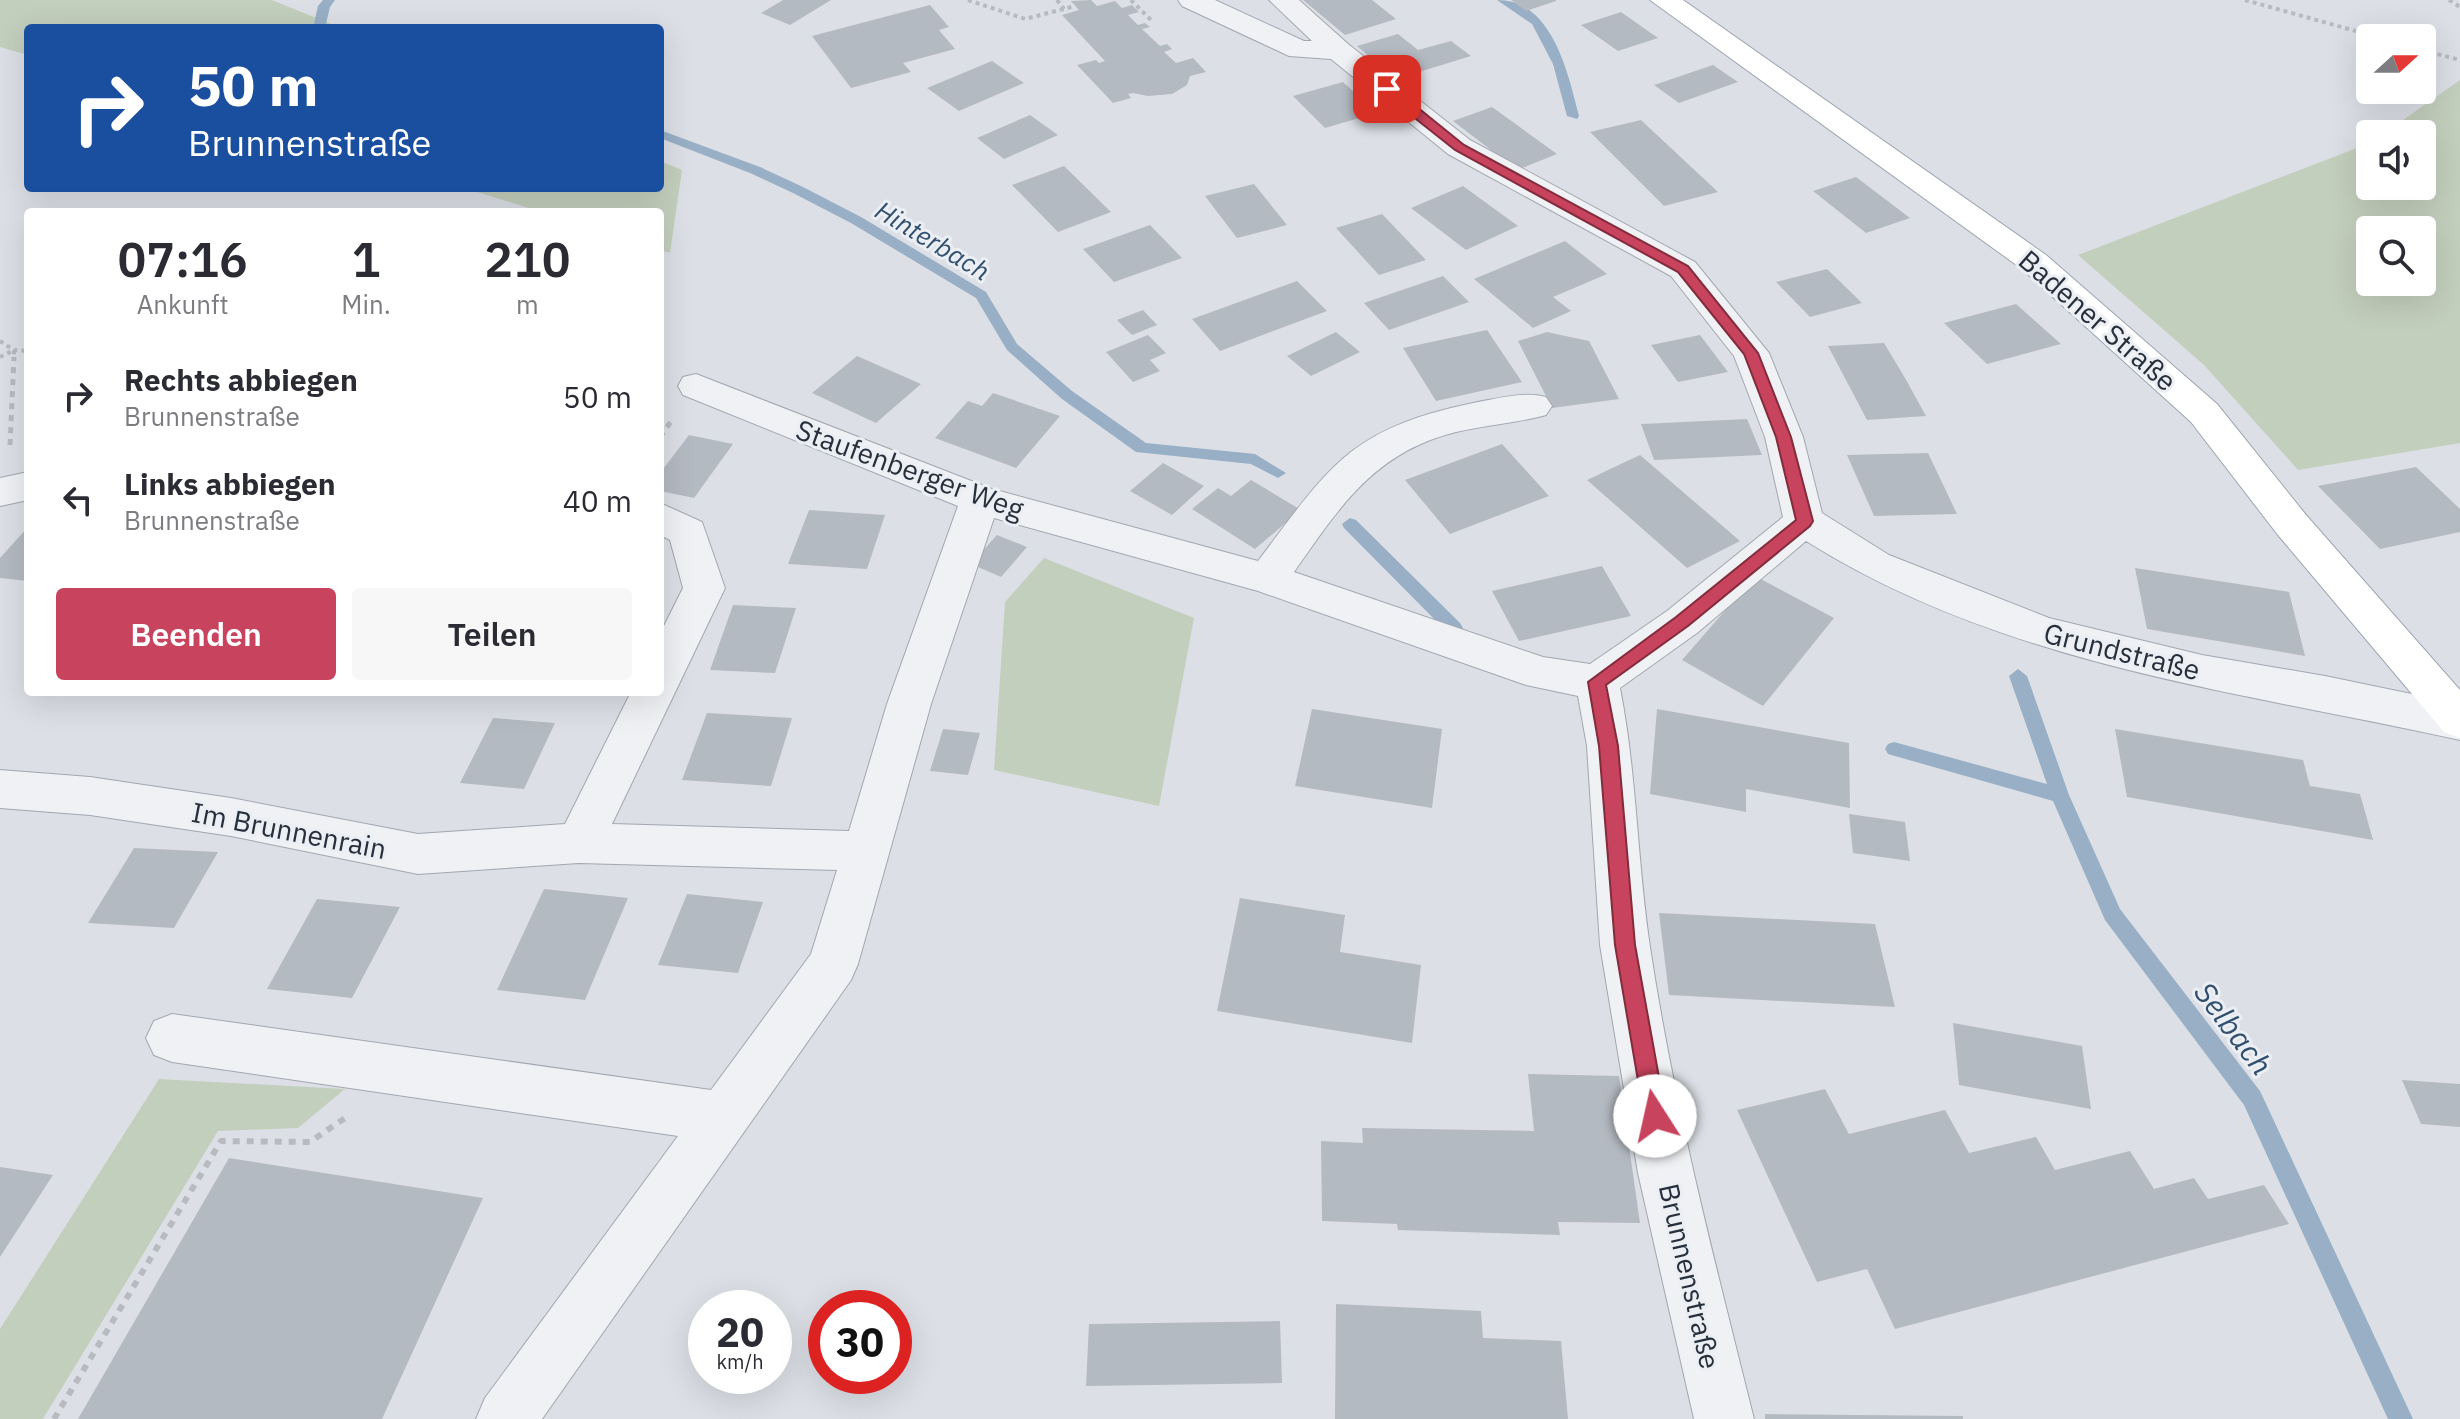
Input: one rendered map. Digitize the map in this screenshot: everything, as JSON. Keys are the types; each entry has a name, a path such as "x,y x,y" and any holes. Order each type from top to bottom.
{"main road":[{"name":"Badener Straße","path":"1664,0 1753,60 2034,262 2204,413 2292,525 2460,721"}],"street":[{"path":"1192,0 1299,50 1338,50"},
{"path":"1283,0 1338,50 1459,147 1683,269 1751,353 1784,437 1804,521 1682,622 1597,682"},
{"name":"Staufenberger Weg","path":"696,386 980,500 1267,579 1541,673 1597,682"},
{"path":"1267,579 1342,478 1386,443 1456,417 1533,406"},
{"path":"506,1419 833,964 909,704 980,500"},
{"path":"664,519 688,532 704,588 664,669"},
{"name":"Grundstraße","path":"1804,521 1875,565 2041,632 2202,672 2460,721"},
{"name":"Brunnenstraße","path":"1597,682 1609,746 1625,945 1665,1173 1724,1419"},
{"path":"579,843 651,696"},
{"name":"Im Brunnenrain","path":"0,789 90,796 231,817 418,854 579,843 867,851"},
{"path":"172,1038 724,1117"}],"path":[{"path":"968,0 1025,19 1075,6"},
{"path":"1057,0 1064,9"},
{"path":"2245,0 2356,31"},
{"path":"2449,0 2460,7"},
{"path":"2436,54 2460,60"},
{"path":"0,341 14,350 24,351"},
{"path":"0,357 14,350"},
{"path":"12,489 14,350"},
{"path":"54,1419 221,1141 310,1142 412,1073"}],"green space":[{"path":"0,0 272,0 331,24 24,24 24,54 0,47"},
{"path":"2460,80 2460,443 2298,470 2204,365 2078,255 2356,148 2356,200 2436,200 2436,120 2403,120 2426,104 2436,104 2436,97"},
{"path":"664,163 682,170 670,253 664,251 664,208 528,208 478,192 664,192"},
{"path":"1044,558 1194,618 1159,806 994,770 1005,602"},
{"path":"159,1079 345,1089 298,1128 218,1131 43,1419 0,1419 0,1329"}],"building":[{"path":"783,0 831,0 790,25 761,13"},
{"path":"1091,0 1097,6 1115,1 1122,8 1132,5 1139,12 1128,15 1138,25 1145,23 1150,27 1142,29 1160,46 1167,44 1172,49 1164,52 1176,63 1193,58 1206,72 1190,76 1187,85 1172,94 1148,96 1133,93 1128,94 1131,98 1113,103 1077,65 1105,61 1062,15 1079,10 1071,1"},
{"path":"1303,0 1372,0 1396,19 1345,35"},
{"path":"1511,0 1556,0 1556,1 1526,11"},
{"path":"930,5 949,27 939,30 955,49 903,63 911,72 851,88 812,36"},
{"path":"1621,12 1658,38 1618,51 1581,25"},
{"path":"1398,34 1418,50 1451,41 1471,56 1396,79 1357,46"},
{"path":"992,61 1024,83 959,111 927,88"},
{"path":"1713,65 1738,82 1679,103 1654,85"},
{"path":"1343,82 1376,113 1325,128 1293,96"},
{"path":"1492,107 1557,154 1517,170 1453,121"},
{"path":"1030,115 1058,135 1004,159 977,138"},
{"path":"1641,120 1718,192 1664,206 1590,132"},
{"path":"1064,166 1111,212 1058,232 1012,185"},
{"path":"1856,177 1910,218 1866,233 1813,191"},
{"path":"1254,184 1287,225 1237,238 1205,196"},
{"path":"1463,186 1518,226 1466,250 1411,208"},
{"path":"1382,214 1426,260 1379,275 1336,228"},
{"path":"1150,225 1182,258 1114,282 1083,249"},
{"path":"1565,241 1607,274 1553,297 1571,311 1533,328 1474,279"},
{"path":"1827,269 1862,303 1810,317 1776,282"},
{"path":"1443,276 1469,302 1389,330 1364,303"},
{"path":"1297,281 1327,311 1220,351 1192,319"},
{"path":"2016,304 2061,344 1987,364 1944,323"},
{"path":"1143,310 1157,325 1132,335 1117,320"},
{"path":"1487,330 1522,382 1436,401 1403,348"},
{"path":"1336,332 1360,352 1311,376 1287,356"},
{"path":"1547,332 1589,341 1619,399 1552,408 1518,341"},
{"path":"1148,335 1166,353 1150,360 1160,371 1133,382 1106,352"},
{"path":"1700,335 1728,372 1678,382 1651,345"},
{"path":"1884,343 1926,416 1867,420 1828,346"},
{"path":"857,356 921,384 876,423 812,393"},
{"path":"993,393 1060,416 1016,468 935,438 968,401 982,406"},
{"path":"1747,419 1762,455 1654,460 1641,424"},
{"path":"689,435 733,444 694,498 664,492 664,468"},
{"path":"1502,444 1549,496 1450,534 1405,480"},
{"path":"1928,453 1957,514 1874,516 1847,455"},
{"path":"1640,455 1740,541 1687,568 1587,480"},
{"path":"1163,463 1204,486 1172,515 1130,491"},
{"path":"2416,467 2460,509 2460,532 2380,549 2318,486"},
{"path":"1251,480 1301,510 1255,549 1192,509 1218,488 1231,496"},
{"path":"809,510 885,515 867,569 788,564"},
{"path":"24,531 24,581 0,578 0,558"},
{"path":"997,535 1027,547 1001,577 971,564"},
{"path":"1602,566 1631,616 1519,641 1492,591"},
{"path":"2135,568 2289,592 2305,656 2147,629"},
{"path":"1755,576 1834,618 1763,706 1682,660"},
{"path":"733,605 796,608 775,673 710,670"},
{"path":"1312,709 1442,729 1432,808 1295,786"},
{"path":"1657,709 1849,743 1850,808 1746,789 1746,812 1650,794"},
{"path":"707,713 792,718 771,786 682,780"},
{"path":"493,718 555,723 524,789 460,783"},
{"path":"943,729 980,733 968,775 930,771"},
{"path":"2115,729 2303,760 2310,786 2360,794 2373,840 2127,797"},
{"path":"1849,814 1905,822 1910,861 1853,853"},
{"path":"134,848 218,852 174,928 88,923"},
{"path":"544,889 628,898 585,1000 497,990"},
{"path":"687,894 763,902 738,973 658,965"},
{"path":"1240,898 1345,915 1340,952 1421,965 1412,1043 1217,1011"},
{"path":"317,899 400,907 352,998 267,989"},
{"path":"1659,913 1875,924 1895,1007 1669,995"},
{"path":"1953,1023 2082,1046 2091,1109 1959,1085"},
{"path":"1528,1074 1619,1076 1640,1223 1558,1222 1560,1235 1398,1230 1397,1224 1322,1221 1321,1141 1363,1143 1362,1128 1534,1131"},
{"path":"2402,1080 2460,1084 2460,1127 2421,1124"},
{"path":"1825,1089 1849,1134 1945,1110 1969,1153 2036,1137 2055,1170 2130,1151 2154,1189 2194,1178 2208,1199 2264,1185 2289,1224 1895,1329 1867,1269 1817,1282 1737,1110"},
{"path":"229,1158 483,1198 382,1419 78,1419"},
{"path":"0,1167 53,1175 0,1257"},
{"path":"1336,1304 1481,1311 1483,1338 1561,1341 1568,1419 1335,1419"},
{"path":"1280,1321 1282,1383 1086,1386 1089,1324"},
{"path":"1765,1414 1963,1416 1963,1419 1765,1419"}],"waterway":[{"name":"Hinterbach","path":"320,24 324,6 329,0"},
{"name":"Selbach","path":"1503,0 1537,22 1559,64 1573,116"},
{"name":"Hinterbach","path":"664,136 798,190 856,220 981,295 1012,347 1067,395 1142,448 1255,459 1278,473"},
{"name":"Hinterbach","path":"1350,524 1454,628"},
{"name":"Selbach","path":"2018,676 2060,795"},
{"name":"Hinterbach","path":"1894,749 2060,795"},
{"name":"Selbach","path":"2060,795 2112,914 2252,1098 2401,1419"}],"route":[{"path":"1387,89 1459,147 1683,269 1751,353 1784,437 1804,521 1682,622 1597,682 1609,746 1625,945 1655,1116"}]}
